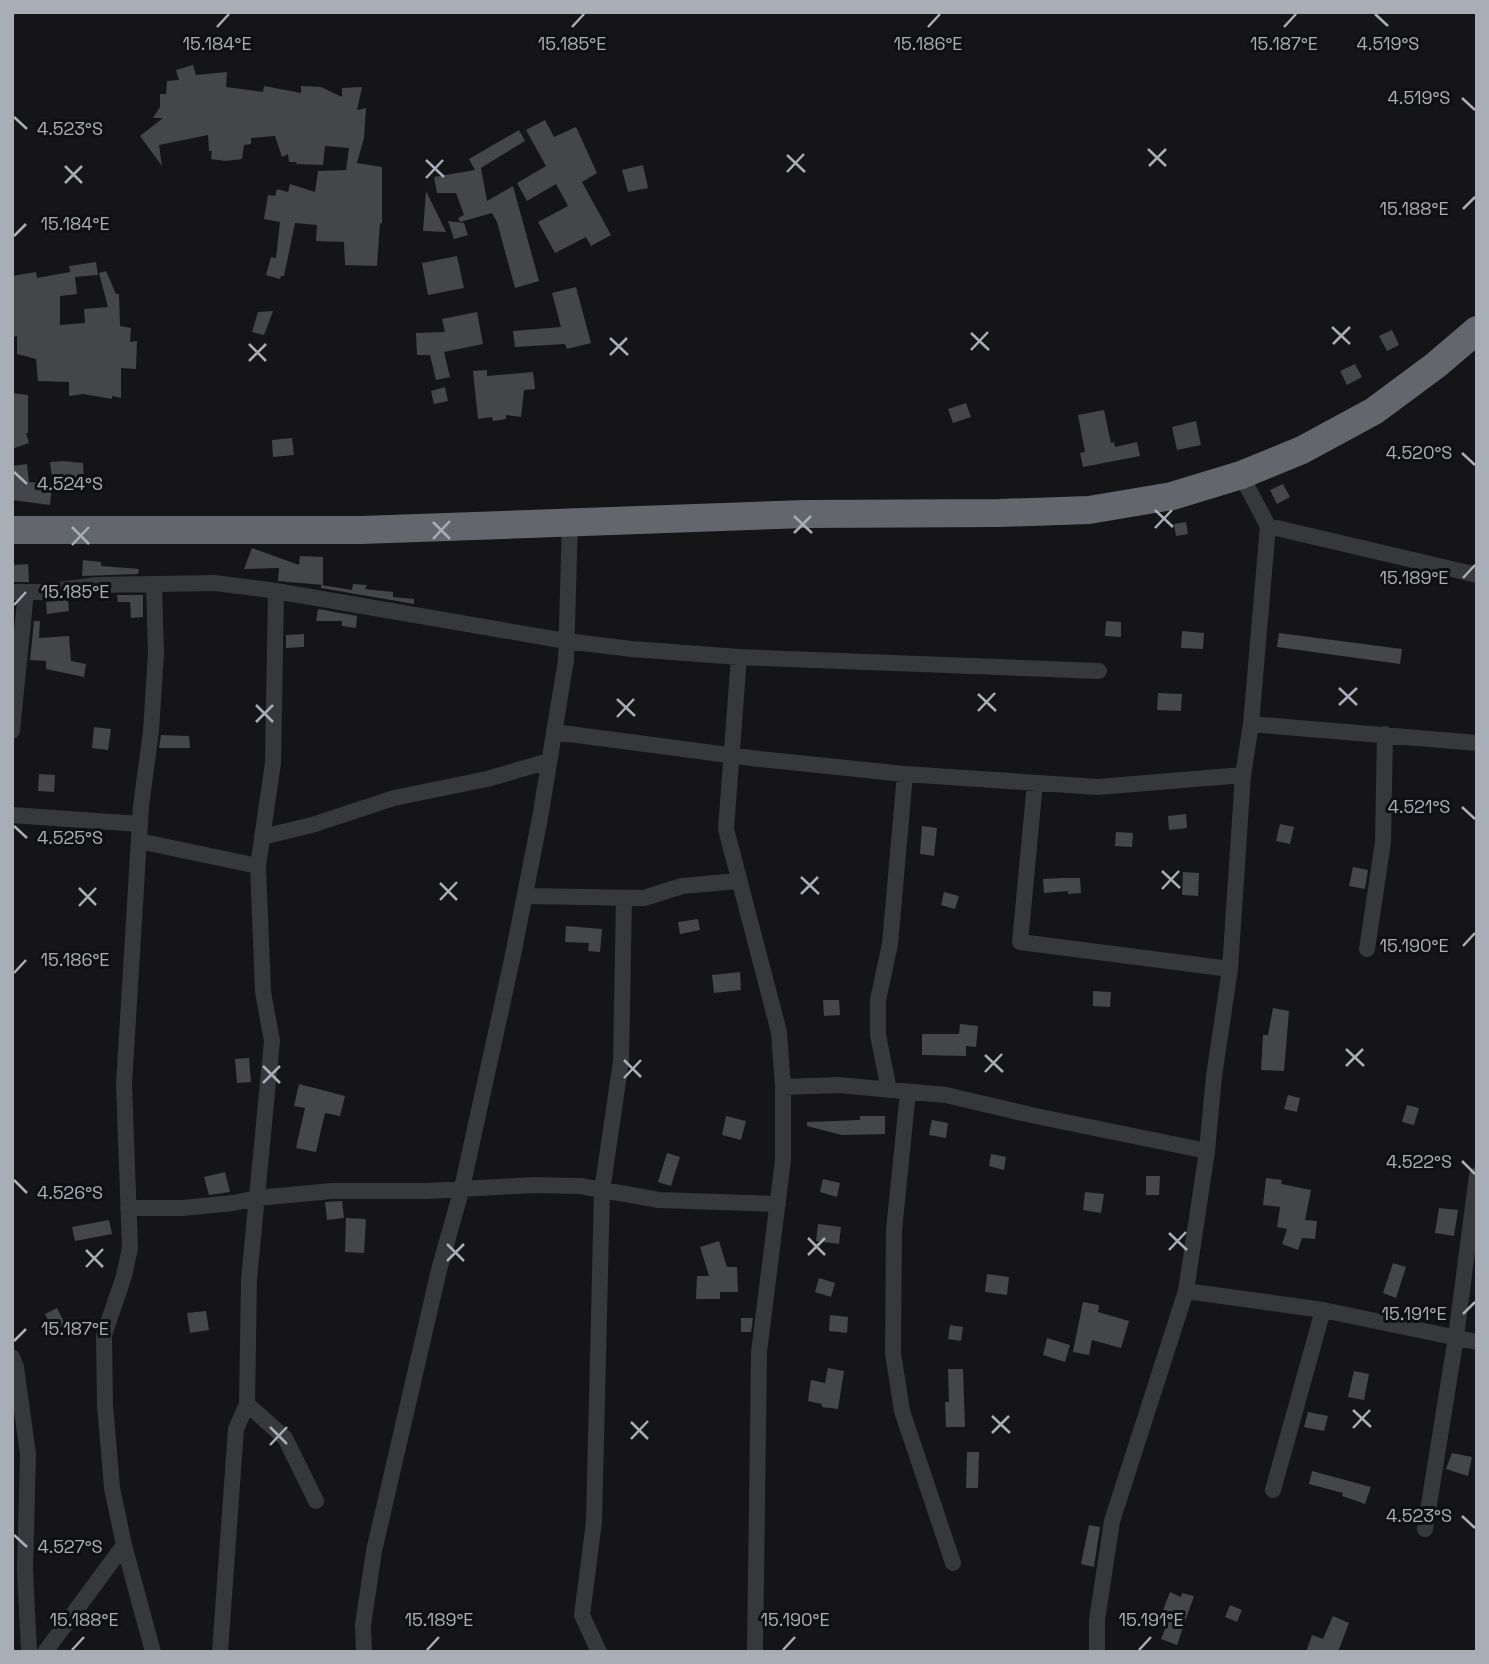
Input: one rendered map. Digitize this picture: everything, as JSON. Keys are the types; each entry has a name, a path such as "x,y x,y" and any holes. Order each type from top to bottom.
{"highway":[{"path":"12,530 360,530 806,513 1089,510 1172,496 1241,475 1303,450 1374,411 1436,365 1477,330"}],"street":[{"path":"1097,1652 1097,1620 1112,1521 1186,1292 1230,969 1243,775 1251,724 1268,526 1241,475"},
{"path":"364,1652 363,1625 374,1551 439,1270 462,1188 525,896 566,660 570,522"},
{"path":"1268,526 1477,575"},
{"path":"12,731 19,592 45,592 97,585 215,583 566,641 632,649 738,657 1099,671"},
{"path":"153,1652 124,1545 112,1488 105,1405 104,1335 131,1248 124,1084 140,833 156,653 154,584"},
{"path":"220,1652 236,1429 247,1404 248,1279 272,1041 263,992 258,866 273,763 276,592"},
{"path":"738,657 726,828 779,1032 783,1087 782,1160 760,1352 755,1652"},
{"path":"1251,724 1477,743"},
{"path":"554,732 905,774 1098,787 1243,775"},
{"path":"1367,949 1384,842 1385,734"},
{"path":"262,837 312,825 394,798 487,779 549,761"},
{"path":"889,1090 878,1035 878,1000 890,944 905,774"},
{"path":"1035,783 1020,942 1230,969"},
{"path":"12,815 140,833 258,866"},
{"path":"525,896 644,898 682,886 738,881"},
{"path":"599,1652 582,1615 594,1522 602,1191 621,1061 624,898"},
{"path":"783,1087 839,1085 946,1095 1207,1151"},
{"path":"908,1092 894,1230 893,1353 902,1411 953,1563"},
{"path":"1425,1529 1456,1337 1477,1175"},
{"path":"128,1208 182,1208 332,1191 426,1191 534,1185 580,1186 659,1200 778,1204"},
{"path":"1186,1292 1323,1310 1477,1342"},
{"path":"1273,1490 1323,1310"},
{"path":"12,1357 16,1367 28,1454 25,1570 29,1652"},
{"path":"247,1404 285,1438 316,1501"},
{"path":"45,1652 124,1545"}],"building":[{"path":"193,65 196,75 227,72 226,87 263,92 264,86 301,93 301,86 321,87 342,97 342,88 362,87 357,110 366,108 364,138 357,163 382,167 382,224 380,223 377,266 345,265 344,242 316,241 317,225 295,223 284,276 280,279 266,275 271,257 276,258 280,222 264,219 268,195 275,196 277,189 288,192 290,184 315,192 318,171 346,170 349,148 325,146 323,165 296,164 297,162 289,162 288,154 282,157 275,136 251,138 251,144 244,145 242,159 225,161 211,159 208,135 159,145 162,166 140,136 163,118 153,118 160,107 160,94 166,94 167,81 179,80 176,70"},
{"path":"545,120 554,137 576,127 597,173 582,182 611,235 591,246 586,237 555,253 538,222 568,206 556,184 527,201 517,183 546,166 526,130"},
{"path":"519,130 525,141 479,169 481,168 487,201 513,186 539,281 515,288 497,222 492,213 460,222 458,218 464,215 456,193 437,193 434,177 475,170 469,159"},
{"path":"643,165 648,188 628,192 622,170"},
{"path":"426,191 446,232 423,231"},
{"path":"448,221 464,223 468,235 454,239"},
{"path":"457,256 464,288 428,295 422,263"},
{"path":"96,262 98,275 75,277 77,294 60,296 60,325 85,323 84,309 108,307 99,273 106,271 116,294 119,294 120,326 131,328 130,342 137,341 136,369 121,368 121,398 83,394 69,396 69,382 38,381 36,359 17,354 17,336 13,337 12,276 36,272 37,278 70,272 69,266"},
{"path":"576,287 591,343 567,349 565,344 515,347 513,331 561,327 552,293"},
{"path":"273,311 264,335 252,332 258,312"},
{"path":"477,312 483,344 444,352 450,377 436,380 430,355 417,355 416,333 445,332 442,319"},
{"path":"1392,330 1399,345 1387,351 1379,336"},
{"path":"1355,364 1362,377 1347,385 1340,371"},
{"path":"487,370 487,376 533,372 535,389 524,390 521,417 506,415 506,419 493,421 492,417 478,419 473,371"},
{"path":"445,387 448,401 434,404 431,391"},
{"path":"12,393 28,395 26,433 29,443 12,449"},
{"path":"966,403 971,417 953,423 948,409"},
{"path":"1104,410 1111,443 1114,442 1115,447 1137,442 1140,456 1083,467 1080,453 1085,452 1078,415"},
{"path":"1196,421 1201,445 1177,450 1172,427"},
{"path":"292,438 294,455 273,457 272,440"},
{"path":"50,462 83,463 84,481 52,477"},
{"path":"27,464 29,482 52,484 50,505 12,500 12,466"},
{"path":"1283,484 1290,497 1277,504 1270,490"},
{"path":"1186,522 1188,534 1176,536 1174,524"},
{"path":"252,548 299,565 300,556 323,557 323,585 278,581 279,568 244,569"},
{"path":"83,560 101,562 101,566 139,569 138,574 82,576"},
{"path":"28,564 29,582 12,582 12,565"},
{"path":"353,584 367,585 365,589 393,592 393,597 414,599 414,604 321,588 321,585 352,590"},
{"path":"117,595 143,595 143,617 131,618 130,602 118,602"},
{"path":"68,600 69,611 47,614 46,602"},
{"path":"318,609 357,616 356,628 342,626 342,621 316,621"},
{"path":"34,621 40,621 39,638 69,636 71,661 86,664 84,677 46,669 46,661 30,660"},
{"path":"1106,621 1121,622 1121,637 1105,636"},
{"path":"1182,631 1204,633 1203,649 1181,648"},
{"path":"1279,633 1402,649 1400,664 1277,647"},
{"path":"304,634 304,647 286,648 286,635"},
{"path":"1158,693 1182,694 1181,711 1157,710"},
{"path":"94,727 111,729 108,750 92,748"},
{"path":"161,735 189,736 190,748 159,748"},
{"path":"39,774 55,775 54,792 38,791"},
{"path":"1186,814 1187,828 1169,830 1168,816"},
{"path":"1280,824 1294,827 1290,844 1276,841"},
{"path":"922,826 937,828 934,856 920,854"},
{"path":"58,829 72,830 70,839 56,836"},
{"path":"1116,832 1133,833 1132,847 1115,846"},
{"path":"1353,867 1368,870 1365,889 1349,886"},
{"path":"1183,872 1199,873 1198,896 1182,895"},
{"path":"1080,878 1081,893 1044,893 1043,879"},
{"path":"944,892 959,896 955,909 941,905"},
{"path":"698,919 700,930 680,934 678,922"},
{"path":"566,926 602,929 600,952 588,951 589,943 565,942"},
{"path":"740,972 741,990 714,993 712,975"},
{"path":"1093,991 1111,992 1110,1007 1093,1006"},
{"path":"823,1000 839,1000 840,1015 824,1016"},
{"path":"1273,1008 1289,1011 1284,1071 1261,1070 1263,1035 1268,1035"},
{"path":"960,1024 978,1026 976,1047 966,1046 966,1056 922,1055 922,1034 959,1034"},
{"path":"249,1058 251,1082 237,1083 235,1059"},
{"path":"299,1084 345,1096 340,1116 325,1113 316,1152 296,1148 305,1108 294,1106"},
{"path":"1288,1095 1300,1098 1297,1112 1284,1109"},
{"path":"1407,1105 1419,1108 1414,1125 1402,1122"},
{"path":"726,1116 746,1121 741,1140 722,1135"},
{"path":"860,1116 885,1116 885,1134 842,1135 807,1126 807,1122 860,1120"},
{"path":"932,1120 948,1123 946,1138 929,1135"},
{"path":"667,1153 680,1157 671,1186 658,1182"},
{"path":"991,1154 1006,1157 1004,1170 989,1166"},
{"path":"225,1172 230,1192 209,1195 204,1177"},
{"path":"1146,1176 1160,1176 1159,1195 1146,1195"},
{"path":"1266,1178 1282,1180 1281,1184 1311,1190 1305,1220 1317,1221 1315,1239 1302,1238 1298,1250 1282,1244 1287,1229 1277,1227 1280,1207 1263,1205"},
{"path":"823,1179 840,1183 837,1197 820,1192"},
{"path":"1085,1192 1104,1194 1101,1213 1083,1210"},
{"path":"342,1201 344,1218 327,1220 325,1202"},
{"path":"1439,1208 1458,1210 1454,1236 1435,1233"},
{"path":"346,1218 366,1219 364,1253 345,1252"},
{"path":"109,1220 112,1234 75,1241 72,1227"},
{"path":"818,1224 841,1227 839,1244 816,1241"},
{"path":"719,1241 727,1267 737,1267 738,1292 720,1292 720,1299 696,1299 697,1276 709,1276 700,1247"},
{"path":"1393,1263 1406,1267 1396,1298 1383,1293"},
{"path":"987,1274 1009,1277 1007,1295 985,1292"},
{"path":"819,1278 835,1283 831,1297 815,1292"},
{"path":"1083,1302 1099,1305 1098,1312 1129,1321 1121,1348 1092,1340 1089,1355 1073,1352"},
{"path":"57,1308 68,1330 56,1336 45,1314"},
{"path":"206,1311 209,1330 190,1333 187,1313"},
{"path":"830,1315 848,1317 847,1333 829,1331"},
{"path":"741,1318 753,1318 751,1332 741,1332"},
{"path":"950,1325 963,1327 961,1341 948,1339"},
{"path":"1047,1338 1070,1345 1065,1362 1043,1355"},
{"path":"828,1368 844,1371 838,1409 822,1407 822,1404 808,1401 811,1380 825,1383"},
{"path":"948,1369 963,1369 965,1427 946,1427 945,1402 949,1402"},
{"path":"1354,1371 1369,1374 1364,1400 1348,1397"},
{"path":"1308,1412 1328,1416 1324,1431 1304,1427"},
{"path":"967,1452 979,1452 978,1488 966,1488"},
{"path":"1452,1453 1472,1457 1468,1476 1446,1469"},
{"path":"1312,1471 1371,1487 1365,1504 1342,1496 1343,1493 1309,1484"},
{"path":"1089,1525 1100,1527 1094,1567 1081,1564"},
{"path":"1170,1592 1181,1597 1182,1593 1194,1596 1177,1645 1161,1639 1167,1624 1159,1621"},
{"path":"1230,1605 1242,1610 1237,1622 1225,1617"},
{"path":"1333,1616 1349,1623 1338,1652 1306,1652 1312,1635 1323,1639"}]}
